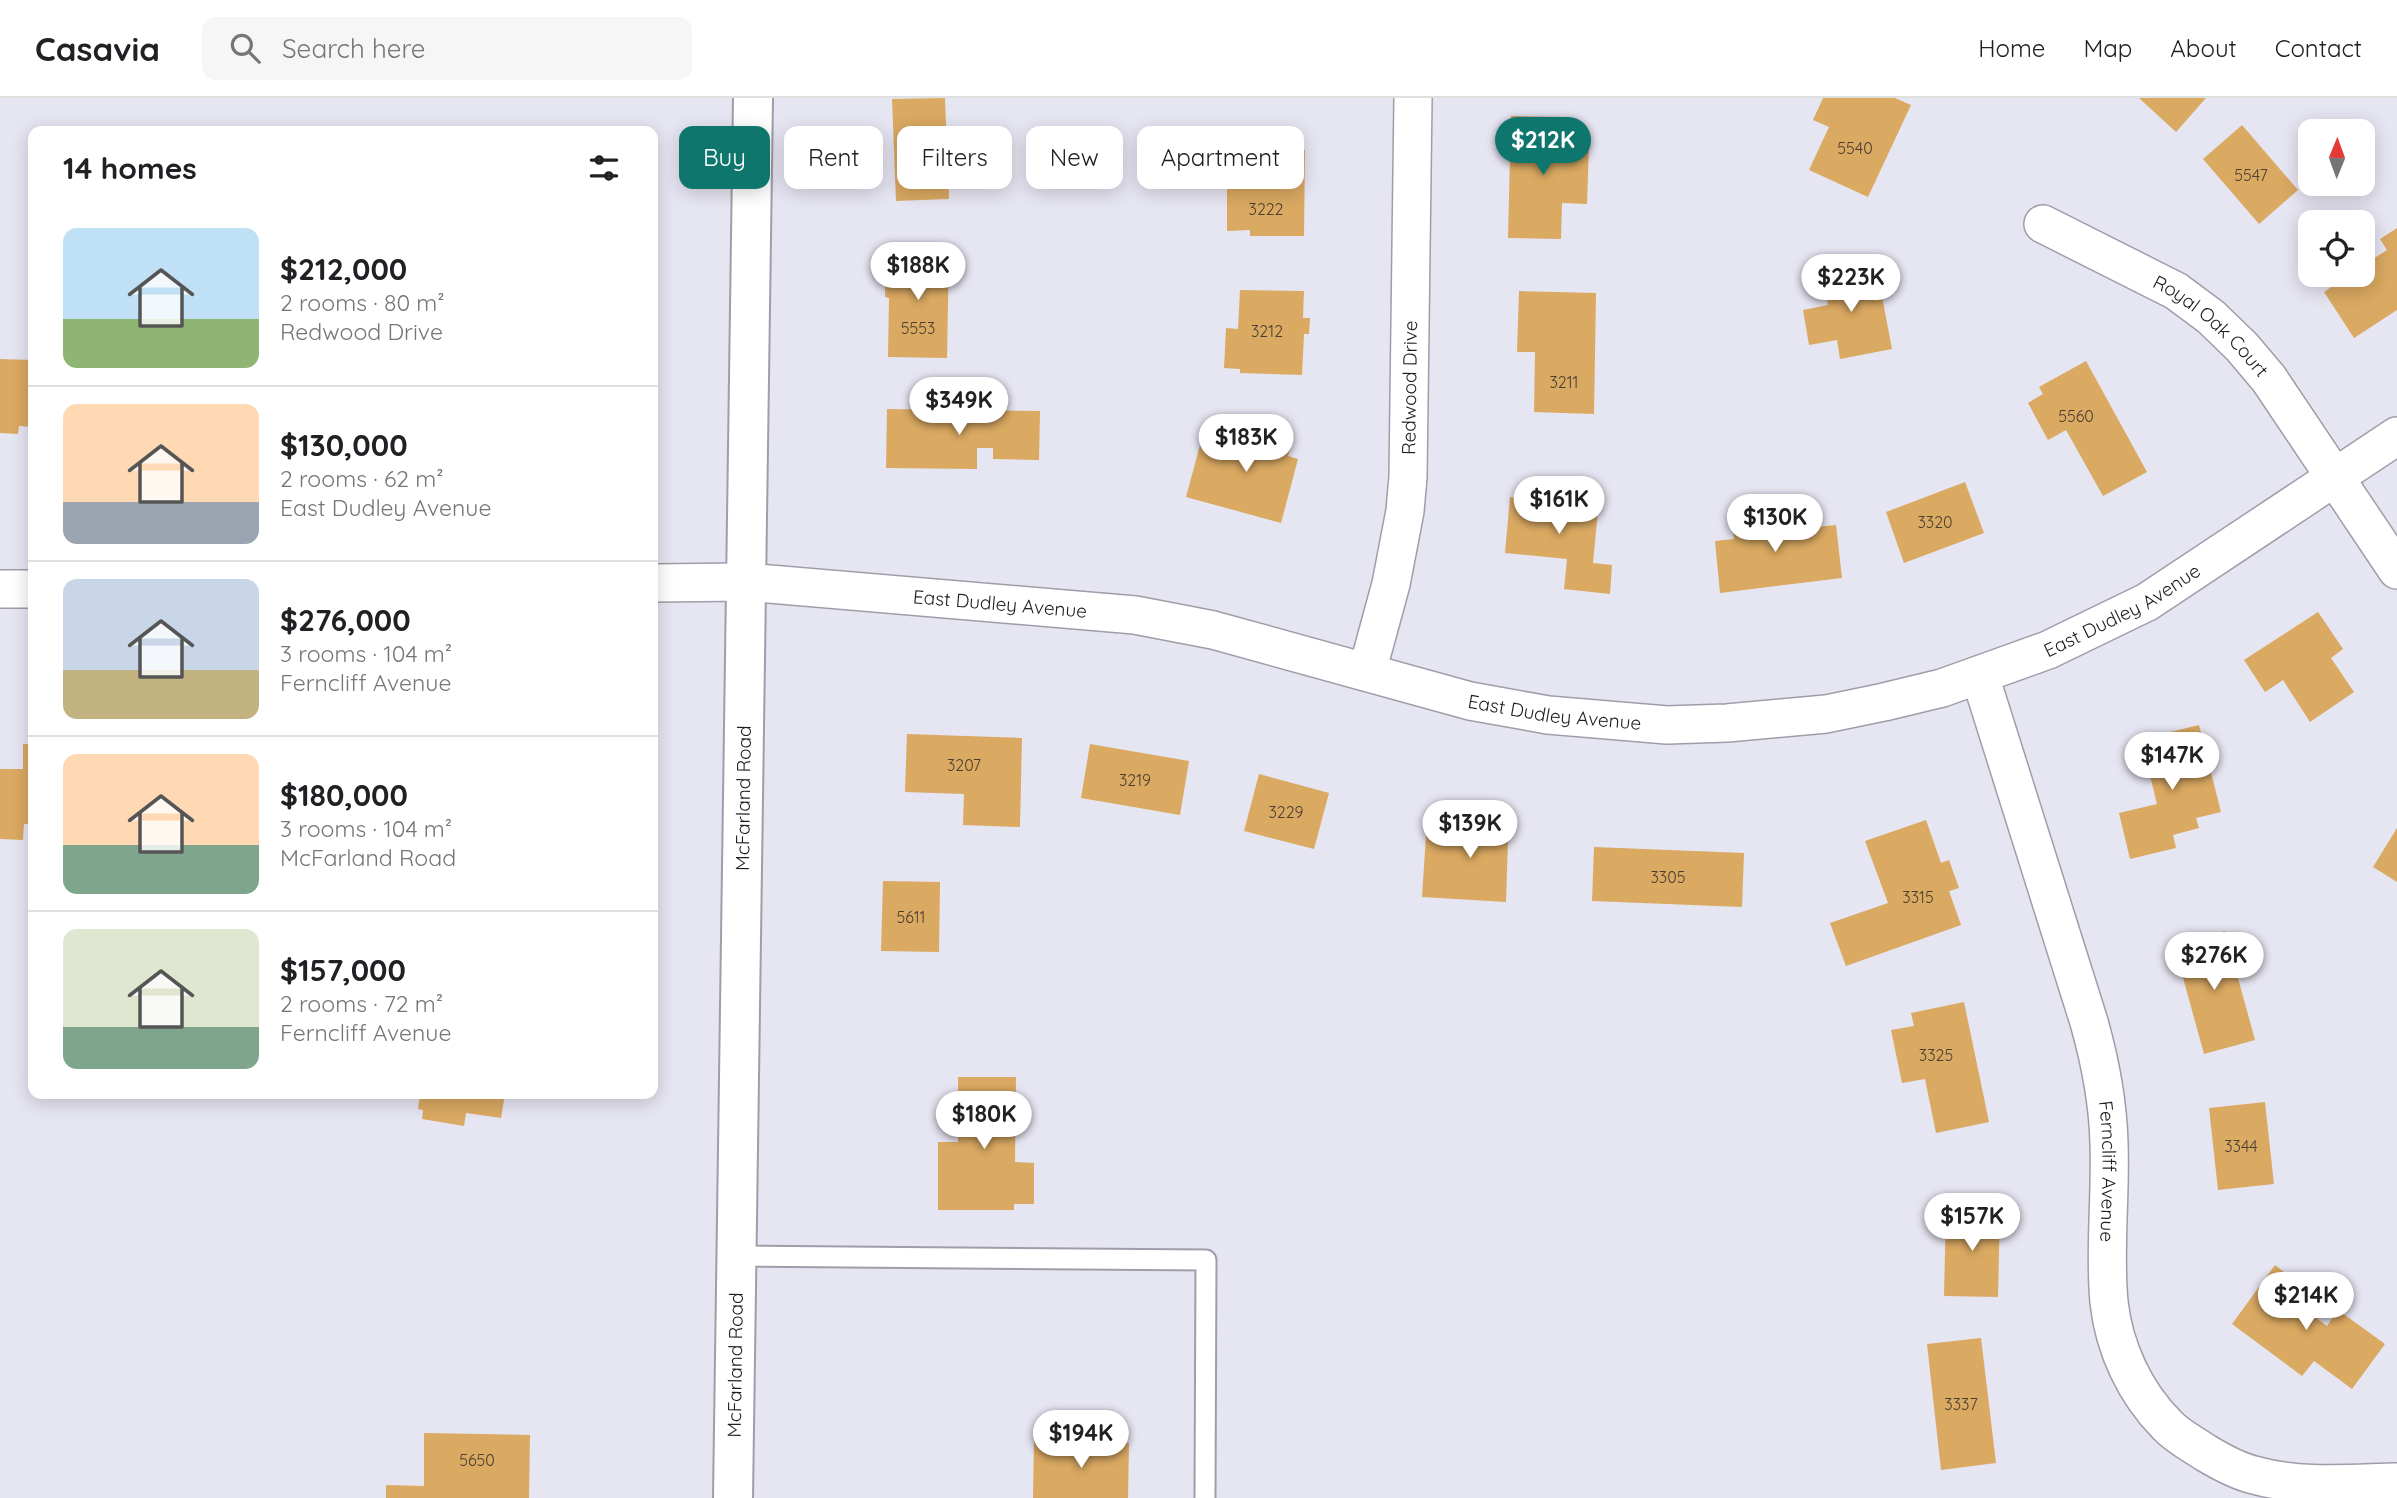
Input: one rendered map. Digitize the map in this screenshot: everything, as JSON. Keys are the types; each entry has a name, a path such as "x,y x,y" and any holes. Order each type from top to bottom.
{"street":[{"name":"McFarland Road","path":"733,1498 753,98"},
{"name":"Redwood Drive","path":"1367,672 1391,584 1405,511 1408,477 1413,98"},
{"name":"Royal Oak Court","path":"2043,224 2163,284 2211,317 2252,357 2397,570"},
{"name":"East Dudley Avenue","path":"658,583 745,582 1135,615 1213,630 1470,701 1548,715 1667,725 1727,723 1825,714 1942,688 2048,650 2147,602 2397,436"},
{"path":"0,589 28,589"},
{"name":"Ferncliff Avenue","path":"1980,676 2098,1054 2109,1140 2109,1300 2116,1338 2132,1377 2167,1425 2182,1438 2234,1469 2293,1482 2397,1482"}],"lane":[{"path":"736,1256 1206,1260 1205,1498"}],"building":[{"path":"945,98 946,126 897,126 897,189 949,189 949,199 896,201 892,99"},
{"path":"1823,98 1895,98 1911,105 1868,197 1809,170 1829,127 1813,120"},
{"path":"2139,98 2206,98 2176,132"},
{"path":"1511,116 1563,117 1563,145 1589,145 1587,204 1562,203 1561,239 1508,238"},
{"path":"2242,125 2298,190 2259,224 2203,159"},
{"path":"1305,150 1304,236 1250,236 1250,230 1227,231 1227,189 1304,189"},
{"path":"2397,228 2397,310 2354,338 2324,292 2331,287 2375,287 2375,258 2387,250 2380,239"},
{"path":"886,248 949,249 947,358 888,357"},
{"path":"1876,265 1892,349 1840,359 1837,340 1809,345 1803,310 1828,305 1823,275"},
{"path":"1240,290 1304,291 1303,318 1310,318 1309,334 1304,334 1302,375 1240,373 1240,369 1224,368 1226,328 1238,329"},
{"path":"1519,291 1596,293 1594,414 1534,412 1535,352 1517,352"},
{"path":"0,359 28,360 28,427 19,426 18,434 0,433"},
{"path":"2086,361 2147,472 2103,496 2066,430 2048,440 2028,403 2043,394 2039,387"},
{"path":"887,409 1040,411 1039,460 993,459 993,448 977,448 977,469 886,468"},
{"path":"1253,425 1294,435 1288,456 1298,459 1281,523 1186,497 1203,434 1248,446"},
{"path":"1965,482 1984,533 1904,563 1886,512"},
{"path":"1539,484 1578,488 1576,508 1598,510 1593,563 1612,565 1610,594 1564,589 1567,559 1505,553 1510,497 1538,500"},
{"path":"1765,507 1768,532 1836,525 1842,578 1720,593 1715,541 1734,539 1730,511"},
{"path":"2318,612 2343,649 2331,658 2354,692 2310,722 2283,680 2265,692 2244,660"},
{"path":"2199,725 2221,812 2196,818 2199,828 2173,835 2176,848 2130,859 2119,813 2157,804 2141,739"},
{"path":"907,734 1022,738 1020,827 963,825 964,794 905,792"},
{"path":"23,744 28,744 28,824 24,824 23,840 0,839 0,769 23,769"},
{"path":"1090,744 1189,761 1180,815 1081,798"},
{"path":"1259,774 1329,793 1314,849 1244,831"},
{"path":"1475,805 1509,807 1506,902 1422,897 1426,835 1453,836 1454,828 1474,830"},
{"path":"1926,820 1941,863 1949,860 1959,888 1949,891 1961,925 1846,966 1830,923 1888,903 1865,841"},
{"path":"2397,828 2397,882 2373,867"},
{"path":"1594,847 1744,853 1742,907 1592,901"},
{"path":"883,881 940,882 939,952 881,951"},
{"path":"2225,931 2255,1040 2204,1054 2174,945"},
{"path":"1964,1002 1989,1122 1936,1133 1925,1079 1902,1083 1891,1030 1914,1026 1911,1013"},
{"path":"958,1077 1016,1077 1015,1162 1034,1163 1034,1204 1014,1204 1014,1210 938,1210 938,1142 958,1142"},
{"path":"419,1099 504,1099 501,1118 466,1113 464,1126 422,1119 423,1110 418,1109"},
{"path":"2265,1102 2274,1184 2218,1190 2209,1108"},
{"path":"1946,1209 2000,1210 1998,1297 1944,1296"},
{"path":"2275,1265 2306,1289 2296,1303 2327,1326 2338,1310 2385,1344 2352,1389 2314,1361 2302,1376 2232,1324"},
{"path":"1981,1338 1996,1463 1941,1470 1927,1344"},
{"path":"424,1433 530,1435 529,1498 386,1498 386,1485 424,1486"},
{"path":"1034,1441 1129,1443 1128,1498 1033,1498"}]}
